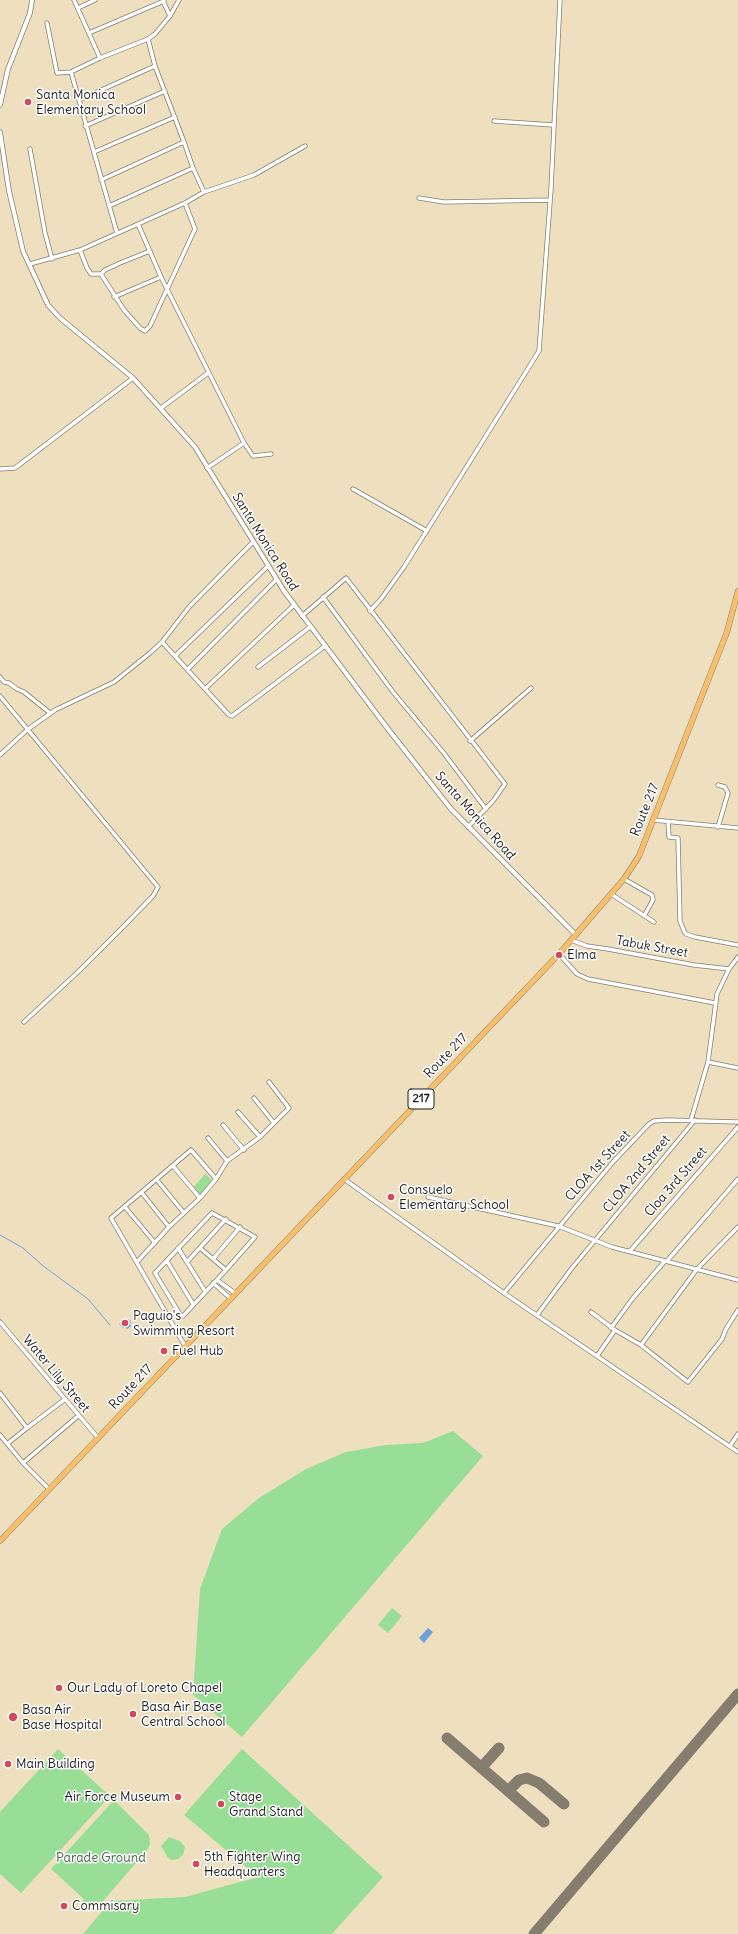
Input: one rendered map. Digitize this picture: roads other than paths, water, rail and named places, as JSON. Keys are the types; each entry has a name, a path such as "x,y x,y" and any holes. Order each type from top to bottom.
{"main road":[{"name":"Route 217","path":"0,1541 559,954 624,879 639,856 727,632 738,590"}],"street":[{"path":"0,105 8,70 30,13 32,0"},
{"path":"74,0 100,58"},
{"path":"78,8 95,0"},
{"path":"47,23 57,73 71,72 100,58 148,39 155,34 170,16 179,0"},
{"path":"370,611 381,599 404,567 539,351 550,200 560,0"},
{"path":"89,33 163,1 170,16"},
{"path":"148,39 155,66 175,116 193,168 204,192"},
{"path":"79,100 155,66"},
{"path":"71,72 85,126 117,233"},
{"path":"85,126 165,91"},
{"path":"94,152 175,116"},
{"path":"494,121 553,125"},
{"name":"Santa Monica Road","path":"0,132 15,217 23,251 50,309 133,378 195,447 276,580 324,646 398,742 451,809 576,935"},
{"path":"101,180 184,142"},
{"path":"30,264 80,250 185,203 204,192 254,175 305,146"},
{"path":"30,149 40,197 45,233 52,259"},
{"path":"109,206 193,168"},
{"path":"419,198 444,202 550,200"},
{"path":"101,274 114,297 124,310 140,328 145,331 150,326 195,229 185,203"},
{"path":"138,224 161,277 244,443 253,456 271,454"},
{"path":"80,250 91,274 101,274 115,265 150,251"},
{"path":"114,297 161,277"},
{"path":"161,408 208,373"},
{"path":"0,469 15,468 133,378"},
{"path":"207,468 244,443"},
{"path":"353,489 427,531"},
{"path":"0,755 50,713 114,682 162,642 189,607 253,542"},
{"path":"175,656 268,566"},
{"path":"302,616 346,578 470,741 505,784 486,809 468,827"},
{"path":"188,669 276,580"},
{"path":"323,597 393,692 443,752 486,809"},
{"path":"206,688 294,605"},
{"path":"258,666 310,627"},
{"path":"162,642 206,688 229,715 235,715 324,646"},
{"path":"0,677 4,682 10,683 16,689 24,692 50,713"},
{"path":"470,741 531,688"},
{"path":"0,696 158,887 153,896 123,927 79,971 24,1022"},
{"path":"718,785 725,786 728,793 718,827"},
{"path":"653,820 738,828"},
{"path":"668,822 669,837 678,838 680,921 684,931 686,934 695,937 738,945"},
{"path":"624,879 652,895 653,900 644,916"},
{"path":"611,894 654,922"},
{"name":"Tabuk Street","path":"571,940 601,948 694,965 729,969"},
{"path":"559,954 577,974 588,979 715,1003"},
{"path":"738,957 729,969 715,1003 712,1042 693,1120 738,1122"},
{"path":"708,1062 738,1068"},
{"path":"137,1262 169,1227 200,1198 216,1179 227,1161 260,1137 289,1108 269,1082"},
{"path":"254,1098 274,1123"},
{"path":"238,1112 260,1137"},
{"name":"CLOA 1st Street","path":"504,1293 558,1226 613,1162 649,1124 654,1121 693,1120"},
{"name":"CLOA 2nd Street","path":"537,1314 693,1120"},
{"path":"223,1125 244,1150"},
{"name":"Cloa 3rd Street","path":"630,1250 738,1127"},
{"path":"208,1138 227,1161"},
{"path":"185,1346 111,1218 191,1150 216,1179"},
{"path":"173,1166 200,1198"},
{"path":"344,1179 504,1293 738,1452"},
{"path":"597,1356 633,1298 738,1179"},
{"path":"157,1180 184,1213"},
{"path":"142,1193 169,1227"},
{"path":"428,1197 558,1226 612,1247 630,1250 738,1280"},
{"path":"125,1207 155,1243"},
{"path":"210,1214 215,1214 240,1227 255,1237 217,1280 181,1316 155,1274 210,1214"},
{"path":"187,1262 226,1220"},
{"path":"213,1259 240,1227"},
{"path":"641,1345 697,1269 738,1227"},
{"path":"178,1248 205,1291"},
{"path":"200,1248 226,1270"},
{"path":"167,1262 193,1304"},
{"path":"217,1280 235,1293"},
{"path":"213,1283 230,1298"},
{"path":"591,1312 613,1329 641,1345 688,1382 722,1339 726,1329 738,1310"},
{"name":"Water Lily Street","path":"0,1322 64,1400 98,1438"},
{"path":"0,1393 27,1428"},
{"path":"7,1444 64,1400"},
{"path":"23,1463 78,1416"},
{"path":"730,1446 738,1434"},
{"path":"0,1435 23,1463 49,1489"}],"water":[{"name":"Paguio's Swimming Resort","path":"128,1319 131,1322 131,1326 127,1329 125,1327 123,1328 119,1324"},
{"path":"428,1628 433,1632 424,1643 419,1638"}],"waterway":[{"path":"0,1235 23,1248 42,1265 88,1299 110,1325"}],"place":[{"name":"Santa Monica Elementary School","path":"28,102"},
{"name":"Elma","path":"559,955"},
{"name":"Consuelo Elementary School","path":"391,1197"},
{"name":"Paguio's Swimming Resort","path":"125,1323"},
{"name":"Fuel Hub","path":"164,1351"},
{"name":"Our Lady of Loreto Chapel","path":"59,1688"},
{"name":"Basa Air Base Central School","path":"133,1714"},
{"name":"Basa Air Base Hospital","path":"13,1717"},
{"name":"Main Building","path":"8,1764"},
{"name":"Air Force Museum","path":"178,1797"},
{"name":"Stage Grand Stand","path":"221,1804"},
{"name":"5th Fighter Wing Headquarters","path":"196,1864"},
{"name":"Commisary","path":"64,1906"}],"park label":[{"name":"Parade Ground","path":"101,1858"}]}
